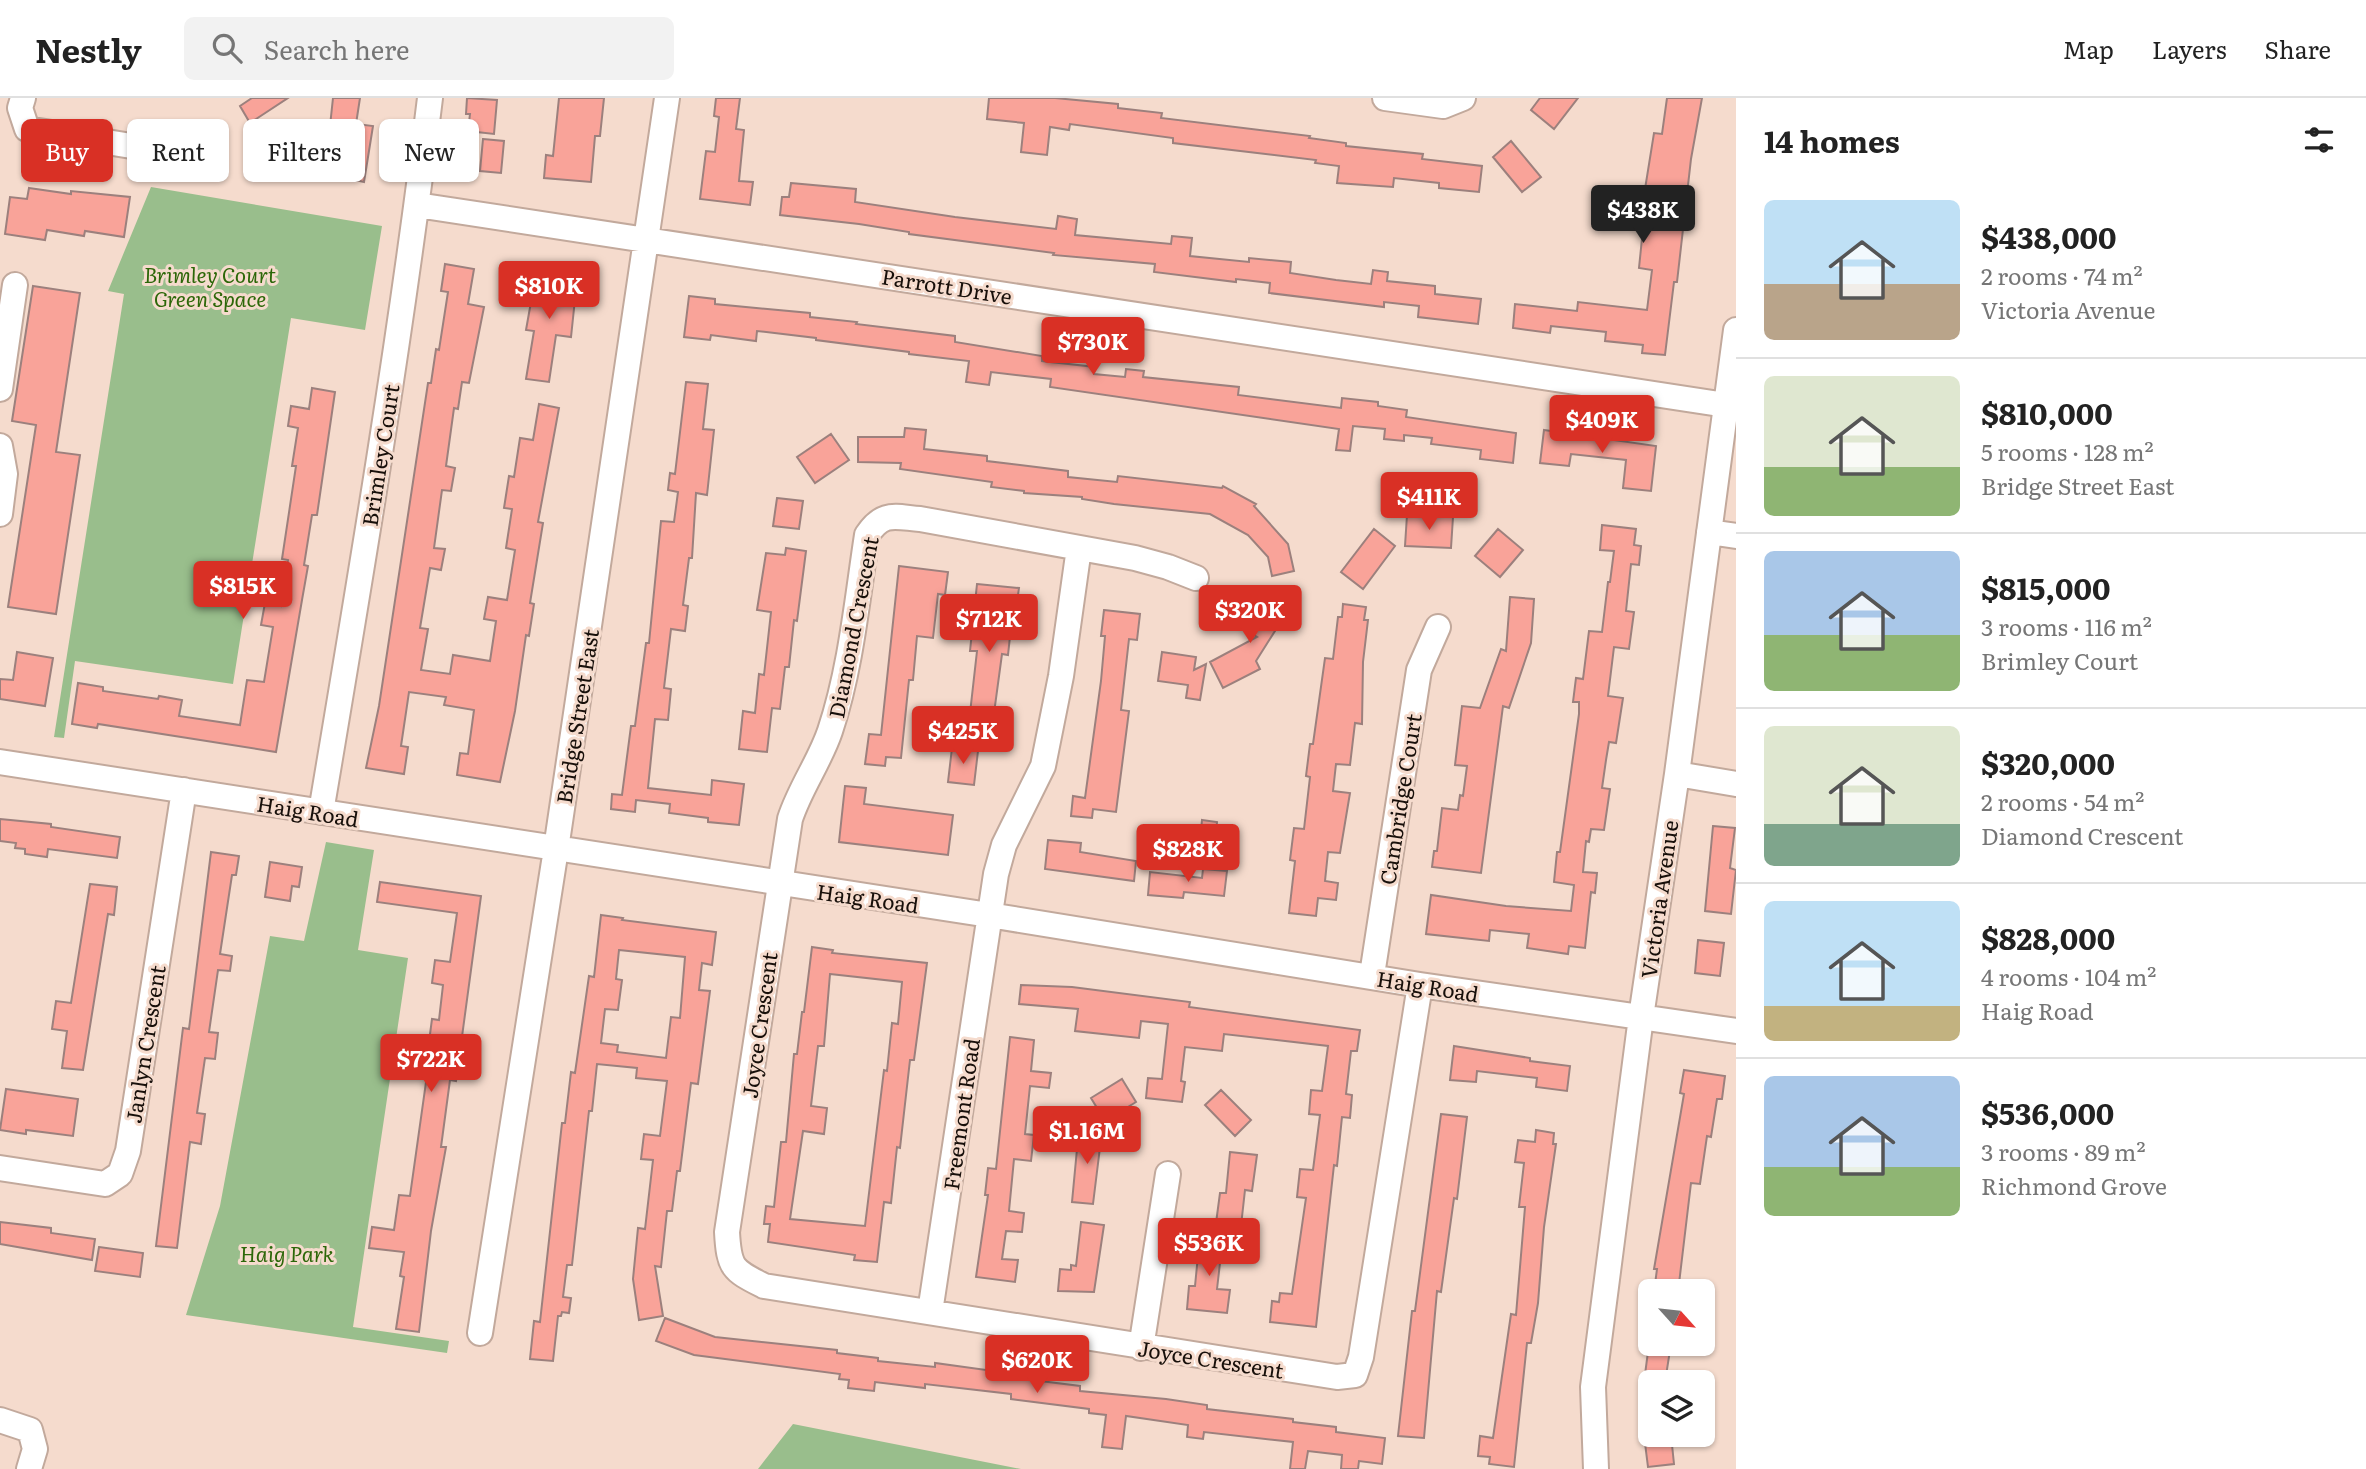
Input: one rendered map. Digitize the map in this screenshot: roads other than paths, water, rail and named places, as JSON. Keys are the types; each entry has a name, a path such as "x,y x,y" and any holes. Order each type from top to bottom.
{"street":[{"path":"23,98 20,108 27,129 127,145"},
{"name":"Brimley Court","path":"321,812 362,568 417,205 430,98"},
{"name":"Bridge Street East","path":"480,1333 556,849 667,98"},
{"path":"1385,98 1443,106 1463,98"},
{"name":"Parrott Drive","path":"417,205 1726,405"},
{"path":"0,389 15,285"},
{"name":"Victoria Avenue","path":"1596,1469 1593,1387 1736,330"},
{"path":"0,448 5,474 0,514"},
{"name":"Diamond Crescent","path":"779,884 796,799 829,734 839,702 867,535 875,523 885,516 920,519 1146,561 1196,578"},
{"path":"1709,532 1736,536"},
{"name":"Freemont Road","path":"930,1312 989,915 1004,845 1043,766 1061,676 1079,548"},
{"name":"Cambridge Court","path":"1373,975 1419,670 1438,627"},
{"name":"Haig Road","path":"0,762 1373,975 1420,985 1736,1031"},
{"path":"1676,774 1736,785"},
{"name":"Janlyn Crescent","path":"0,1168 105,1184 120,1174 128,1151 184,790"},
{"name":"Joyce Crescent","path":"779,884 727,1233 729,1259 735,1271 764,1286 1141,1348 1337,1377 1355,1375 1361,1357 1420,985"},
{"path":"1141,1348 1168,1174"},
{"path":"0,1420 30,1430 35,1449 29,1469"}],"park label":[{"name":"Brimley Court Green Space","path":"210,285"},
{"name":"Haig Park","path":"287,1252"}]}
